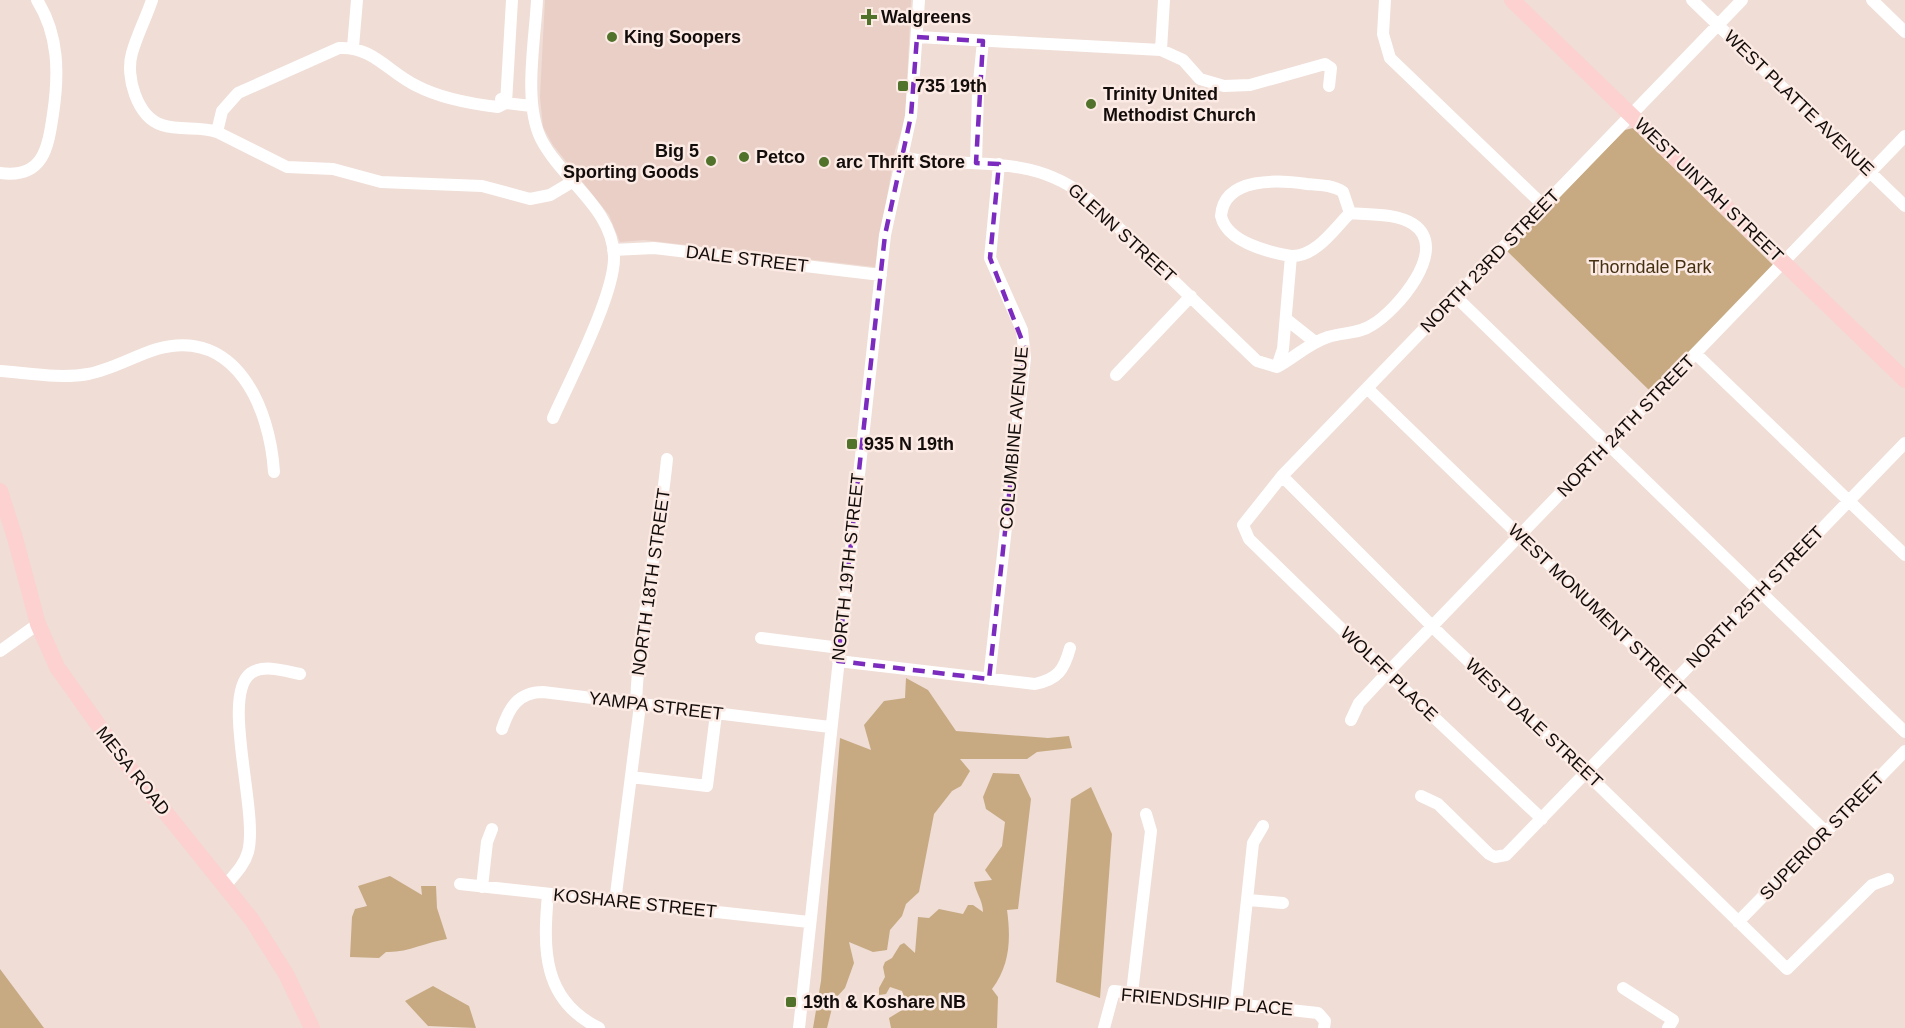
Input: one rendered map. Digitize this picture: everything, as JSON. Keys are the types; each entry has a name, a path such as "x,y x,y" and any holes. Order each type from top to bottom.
{"main road":[{"name":"WEST UINTAH STREET","path":"1512,0 1905,380"},
{"name":"MESA ROAD","path":"0,491 38,624 57,667 84,707 267,942 312,1028"}],"street":[{"path":"0,173 13,174 30,169 43,158 49,141 56,94 56,61 53,36 37,0"},
{"path":"152,0 130,59 134,87 143,113 158,124 173,128 217,132 287,167 333,169 381,182 482,186 519,197 535,198 550,195 572,182"},
{"path":"353,47 357,0"},
{"path":"506,103 512,0"},
{"path":"537,0 531,106 541,139 572,182 595,207 606,226 613,250 614,267 604,299 553,418"},
{"name":"NORTH 19TH STREET","path":"799,1028 881,275 890,204 912,108 919,0"},
{"path":"1161,50 1164,0"},
{"path":"1385,0 1383,34 1385,49 1394,62 1544,206"},
{"name":"WEST PLATTE AVENUE","path":"1692,0 1905,206"},
{"name":"NORTH 23RD STREET","path":"1243,525 1282,476 1742,0"},
{"path":"1872,0 1905,32"},
{"path":"917,38 1161,50 1183,60 1195,76 1215,85 1251,85 1325,64 1331,68 1329,86"},
{"path":"976,164 978,92 983,41"},
{"path":"217,132 222,111 238,93 339,48 353,47 370,53 418,87 438,95 465,99 499,98 506,103 531,106"},
{"name":"NORTH 24TH STREET","path":"1351,720 1359,703 1905,136"},
{"name":"GLENN STREET","path":"902,156 920,160 999,164 1039,171 1071,186 1090,200 1257,361 1277,367"},
{"name":"COLUMBINE AVENUE","path":"989,679 1025,348 1022,330 990,258 999,164"},
{"path":"1270,181 1329,186 1343,192 1350,213 1317,247 1301,256 1291,256 1250,243 1227,229 1221,216 1227,198 1236,191 1270,181"},
{"path":"1277,367 1315,342 1331,336 1359,331 1375,323 1414,284 1423,264 1424,243 1416,226 1398,219 1350,213"},
{"name":"DALE STREET","path":"613,250 654,248 881,275"},
{"path":"1277,367 1283,349 1291,256"},
{"path":"1116,375 1191,296"},
{"path":"1455,297 1905,732"},
{"path":"1286,319 1315,342"},
{"path":"0,371 83,375 158,349 202,349 228,362 251,386 266,430 274,472"},
{"path":"1696,354 1905,555"},
{"name":"WEST MONUMENT STREET","path":"1367,388 1674,682 1826,832"},
{"name":"NORTH 25TH STREET","path":"1421,796 1438,804 1489,854 1496,857 1506,855 1905,443"},
{"name":"NORTH 18TH STREET","path":"615,902 631,777 638,704 640,647 660,525 667,459"},
{"name":"WEST DALE STREET","path":"1282,476 1433,627 1586,772 1787,969 1872,885 1888,879"},
{"name":"WOLFF PLACE","path":"1243,525 1249,539 1387,674 1542,819"},
{"path":"0,651 38,624"},
{"path":"761,638 839,654 1027,684 1044,682 1064,667 1070,648"},
{"path":"225,886 244,862 250,834 239,721 240,689 249,675 261,669 300,674"},
{"name":"YAMPA STREET","path":"502,729 514,703 537,692 830,727"},
{"path":"631,777 707,786 716,714"},
{"name":"SUPERIOR STREET","path":"1738,922 1905,751"},
{"path":"1132,993 1151,831 1146,814"},
{"path":"1236,1003 1253,843 1263,826"},
{"path":"482,886 487,842 492,830"},
{"name":"KOSHARE STREET","path":"460,884 809,922"},
{"path":"548,894 545,941 547,964 551,976 573,1009 599,1028"},
{"path":"1248,900 1283,903"},
{"path":"1623,988 1673,1020 1668,1028"},
{"name":"FRIENDSHIP PLACE","path":"1104,1028 1114,991 1318,1013 1325,1021 1324,1028"}],"highlighted area":[{"path":"917,37 983,41 976,163 999,164 990,258 1025,348 989,679 838,661 885,235 911,116"}],"shaded area":[{"path":"545,0 911,0 905,122 895,150 875,267 644,240 620,242 609,215 553,145 543,127 540,97"}],"green space":[{"name":"Thorndale Park","path":"1633,128 1774,266 1650,391 1507,251 1625,130"},
{"path":"906,678 928,690 956,731 1048,738 1069,736 1072,748 1037,752 1027,759 960,759 970,771 961,786 952,791 934,814 919,892 906,904 902,916 890,930 887,950 873,952 849,942 854,963 845,988 834,1000 827,1028 813,1028 821,981 840,738 871,750 864,725 884,701 905,698"},
{"path":"993,773 1019,774 1031,799 1018,909 1007,910 1008,951 1002,971 992,989 998,997 997,1028 891,1028 889,1018 907,1007 902,991 890,987 886,994 879,995 879,988 885,977 883,967 904,943 915,953 918,917 929,918 939,909 963,914 968,905 973,905 983,912 974,882 992,880 985,870 1002,846 1005,822 986,809 983,797"},
{"path":"1091,787 1112,834 1100,998 1056,982 1071,799"},
{"path":"390,876 422,895 421,886 436,886 437,908 447,939 401,951 386,952 379,958 350,957 352,917 355,909 367,906 358,886"},
{"path":"0,969 44,1028 0,1028"},
{"path":"433,986 469,1006 476,1028 428,1026 405,1001"}],"place":[{"name":"Walgreens","path":"869,17"},
{"name":"King Soopers","path":"612,37"},
{"name":"735 19th","path":"903,86"},
{"name":"Trinity United Methodist Church","path":"1091,104"},
{"name":"Petco","path":"744,157"},
{"name":"Big 5 Sporting Goods","path":"711,161"},
{"name":"arc Thrift Store","path":"824,162"},
{"name":"935 N 19th","path":"852,444"},
{"name":"19th & Koshare NB","path":"791,1002"}]}
